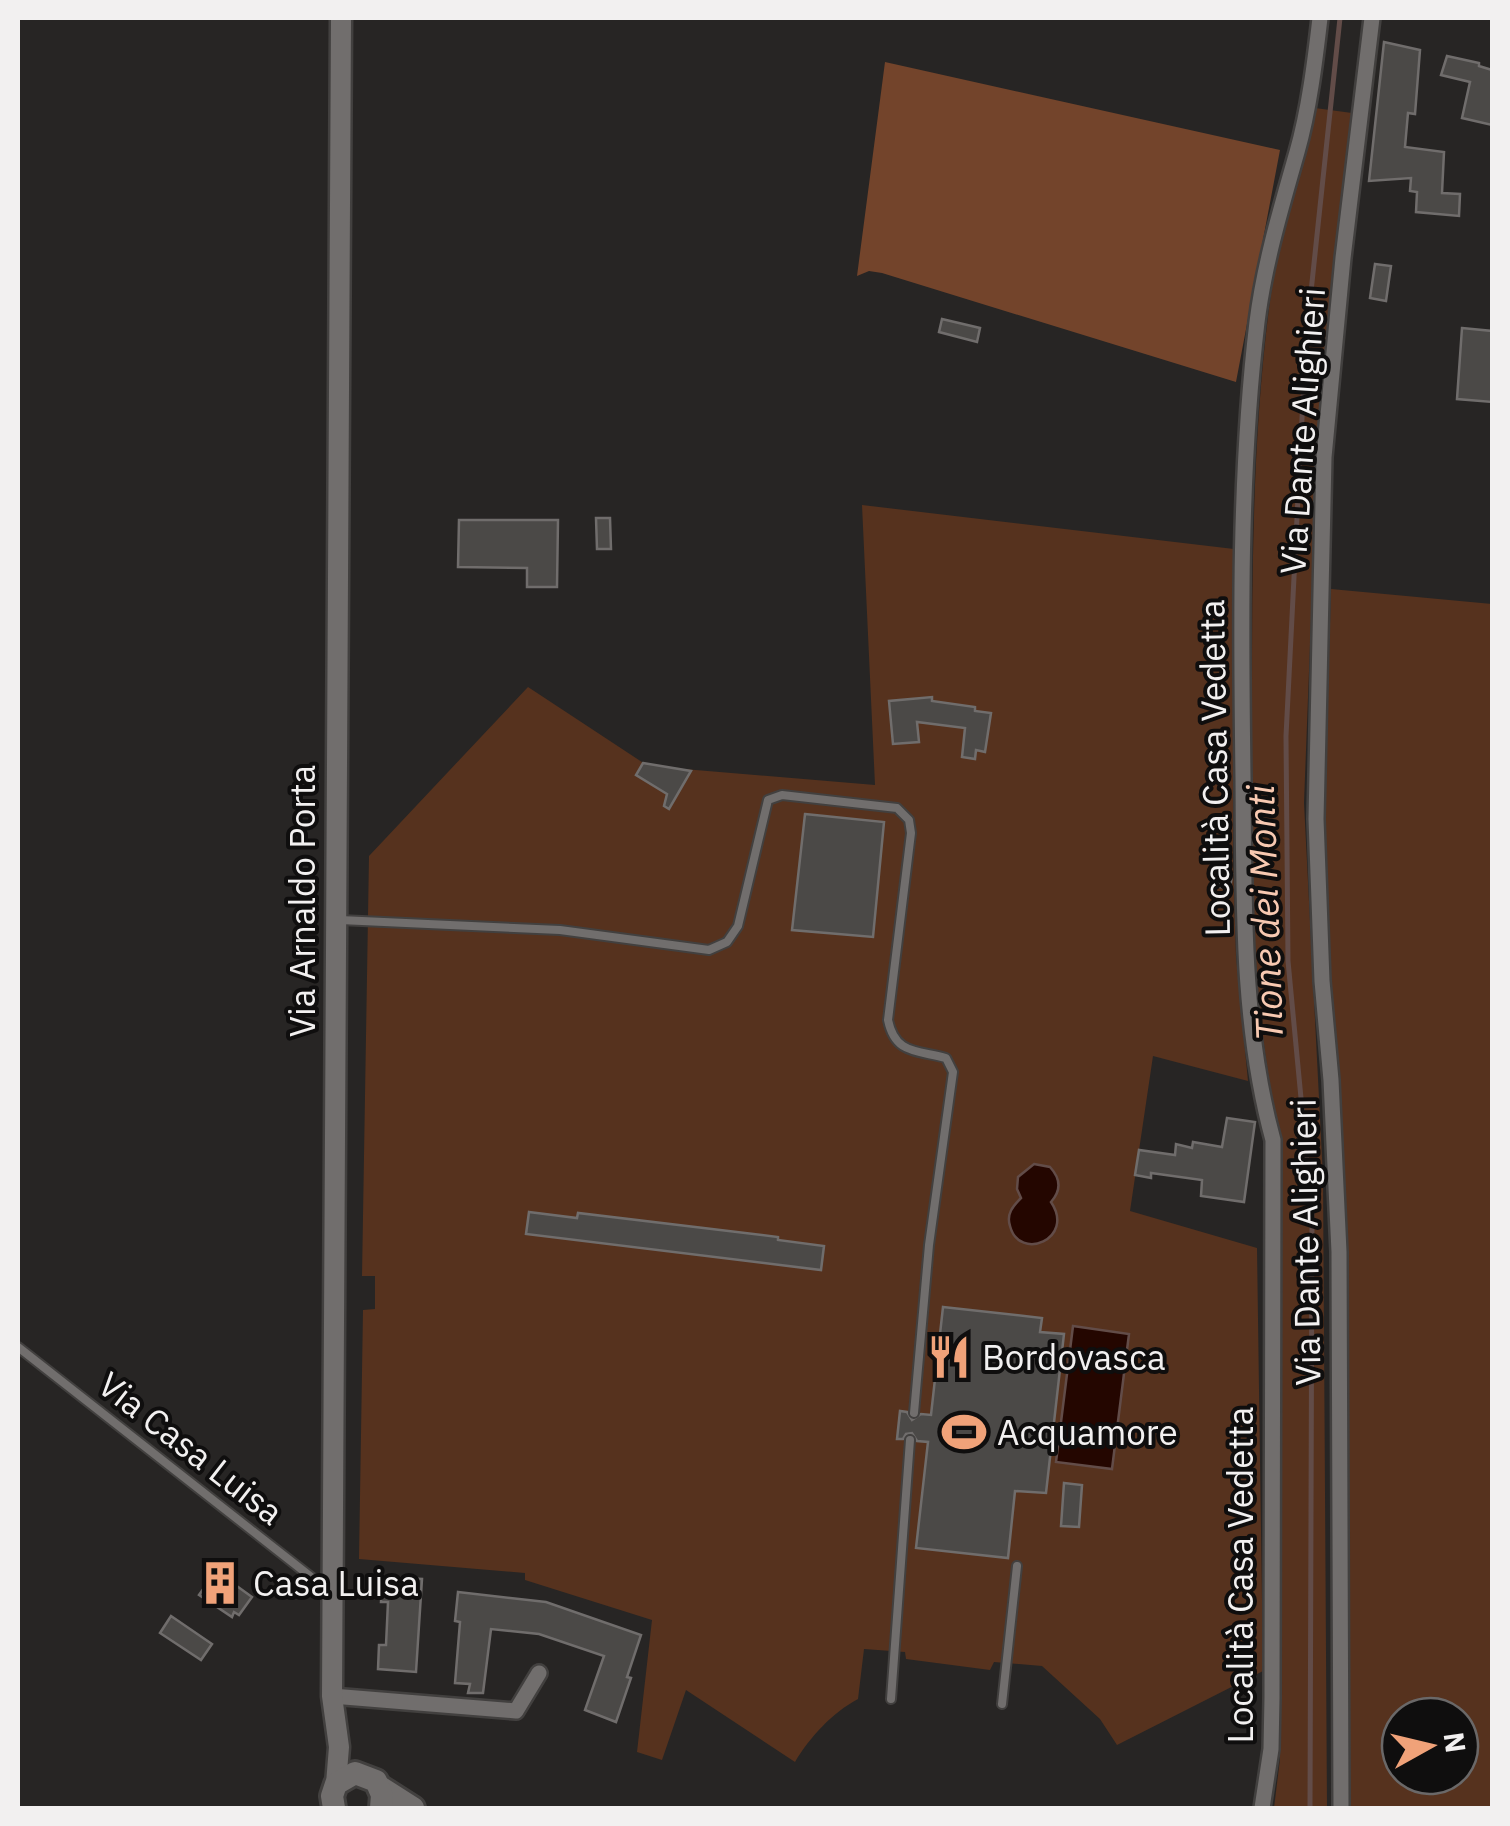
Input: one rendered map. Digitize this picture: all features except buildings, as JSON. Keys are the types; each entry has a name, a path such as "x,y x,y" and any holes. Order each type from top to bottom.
{"main road":[{"path":"334,1801 348,1775 413,1808"}],"street":[{"name":"Via Arnaldo Porta","path":"334,1801 339,1747 332,1702 341,18"},
{"name":"Località Casa Vedetta","path":"1262,1808 1272,1715 1272,1140 1260,1092 1249,1004 1240,543 1258,320 1282,198 1298,149 1320,18"},
{"name":"Via Dante Alighieri","path":"1341,1808 1339,1252 1316,819 1324,457 1344,244 1372,18"},
{"path":"377,1791 354,1759 332,1702 516,1711 539,1673"}],"lane":[{"path":"336,920 560,930 708,950 728,942 738,926 768,800 782,794 897,808 909,820 911,833 888,1020 892,1037 901,1046 946,1058 953,1072 928,1245 914,1413"},
{"name":"Via Casa Luisa","path":"18,1347 314,1580 334,1589"},
{"path":"891,1699 910,1440"},
{"path":"1002,1704 1017,1566"}],"shaded area":[{"path":"885,62 1280,150 1236,382 882,273 869,271 857,276"},
{"path":"1315,108 1352,113 1319,408 1304,803 1323,1177 1327,1808 1274,1808 1280,1759 1280,1134 1263,1037 1255,938 1254,524 1269,308 1283,232"},
{"path":"862,505 1234,549 1233,861 1236,956 1248,1081 1153,1056 1130,1211 1257,1248 1263,1671 1117,1745 1100,1719 1042,1666 994,1662 990,1670 906,1659 905,1652 864,1649 858,1699 822,1726 795,1762 686,1690 662,1760 637,1752 652,1620 525,1580 525,1573 359,1559 363,1310 375,1309 375,1276 362,1276 369,856 528,687 648,766 875,785"},
{"path":"1331,589 1492,604 1492,1808 1348,1808 1325,798"},
{"path":"1034,1164 1050,1167 1058,1185 1051,1202 1057,1215 1056,1226 1051,1235 1034,1244 1015,1237 1009,1218 1021,1198 1018,1177"},
{"path":"1073,1326 1129,1334 1112,1469 1056,1462"}],"waterway":[{"name":"Tione dei Monti","path":"1310,1808 1312,1214 1288,961 1286,736 1306,339 1340,18"}],"place":[{"name":"Bordovasca","path":"949,1357"},
{"name":"Acquamore","path":"964,1432"},
{"name":"Casa Luisa","path":"220,1583"}]}
